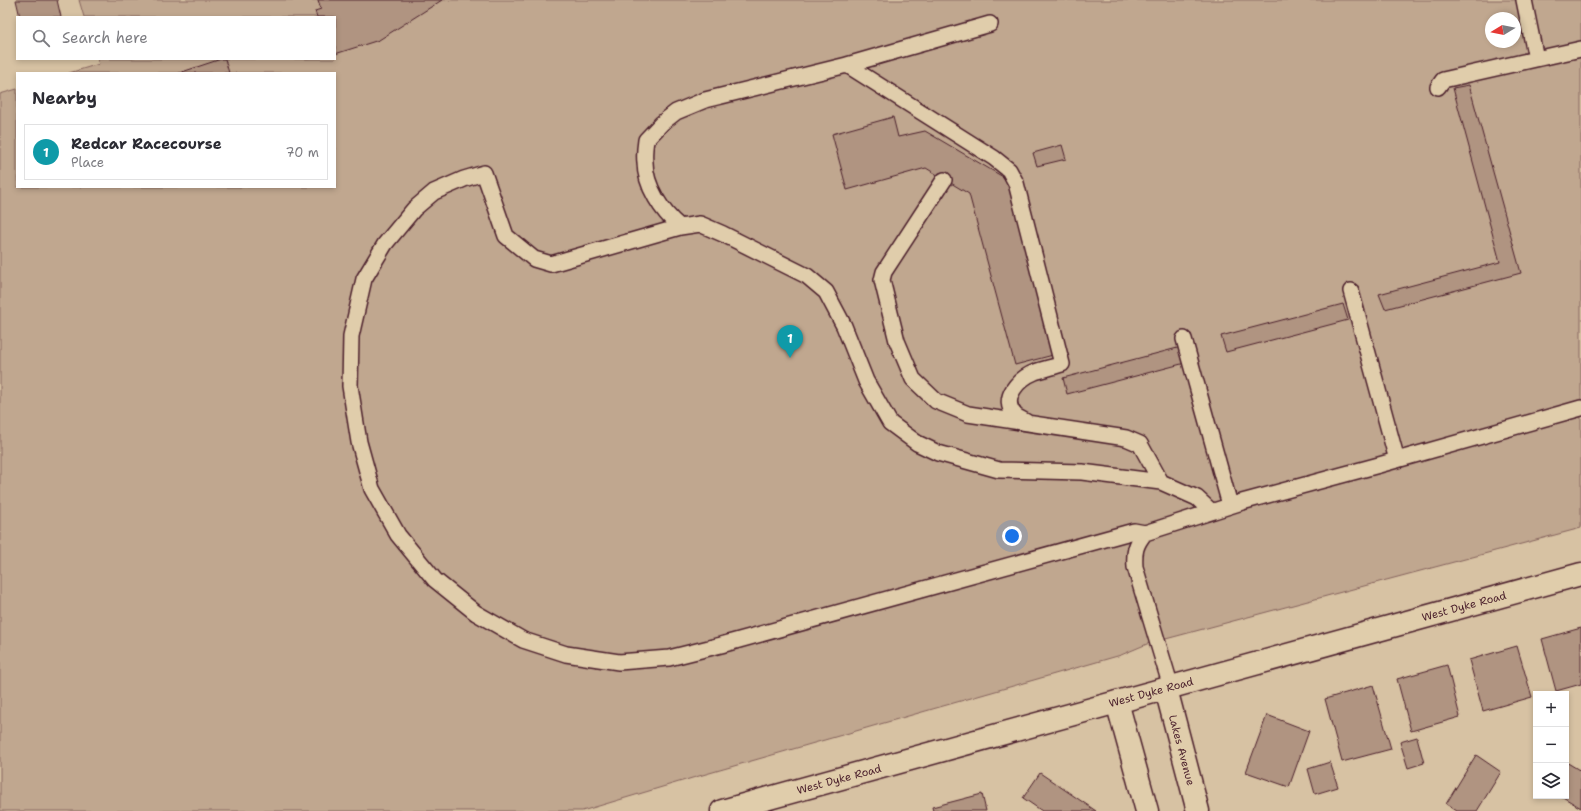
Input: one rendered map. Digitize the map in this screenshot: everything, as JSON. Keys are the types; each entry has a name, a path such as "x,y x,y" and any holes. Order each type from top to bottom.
{"street":[{"name":"West Dyke Road","path":"722,811 1581,574"},
{"name":"Lakes Avenue","path":"1168,688 1198,811"},
{"path":"1116,702 1147,811"}],"lane":[{"path":"1524,0 1536,59"},
{"path":"680,226 669,217 652,190 644,164 646,140 662,123 676,112 705,100 847,65 990,24"},
{"path":"1438,87 1443,80 1581,49"},
{"path":"847,65 967,147 994,158 1009,170 1016,183 1062,364 1034,372 1021,380 1013,389 1009,399 1010,406 1014,414 1028,423"},
{"path":"1211,511 1197,498 1161,482 1082,472 999,470 938,454 917,443 890,423 866,381 844,326 826,292 807,276 700,224 680,226 551,264 534,259 506,236 484,173 464,179 434,192 414,209 385,244 364,280 351,336 350,386 359,442 372,489 398,535 436,580 476,613 523,640 566,654 619,662 669,658 721,645 1134,531 1145,533 1230,505 1398,460 1581,408"},
{"path":"944,180 884,272 882,280 897,341 913,379 936,401 968,414 1126,438 1140,444 1161,482"},
{"path":"1351,291 1398,460"},
{"path":"1184,339 1230,505"},
{"path":"1145,533 1137,543 1134,555 1135,568 1168,688"}],"shaded area":[{"path":"79,0 1581,0 1581,528 1147,644 1121,655 582,811 0,811 0,94 16,89 16,188 336,188 336,72 72,72 99,64 97,60 336,60 336,16 84,16"}],"building":[{"path":"16,0 57,0 61,16 20,16"},
{"path":"318,0 442,0 379,40 336,54 336,16 317,16 315,11 321,9"},
{"path":"218,60 225,60 229,72 182,72"},
{"path":"1469,85 1521,273 1385,309 1379,294 1500,262 1453,88"},
{"path":"893,117 898,137 925,131 1010,181 1057,354 1015,365 969,194 926,168 847,190 832,134"},
{"path":"1062,145 1066,159 1037,166 1033,153"},
{"path":"1343,304 1348,320 1226,352 1221,336"},
{"path":"1185,346 1189,362 1067,394 1063,378"},
{"path":"1581,628 1581,684 1556,691 1542,639"},
{"path":"1517,646 1532,697 1483,711 1469,660"},
{"path":"1447,665 1460,717 1411,731 1397,679"},
{"path":"1373,685 1391,749 1342,762 1325,699"},
{"path":"1267,715 1309,731 1289,787 1246,772"},
{"path":"1417,737 1424,763 1408,768 1400,742"},
{"path":"1476,755 1501,772 1477,811 1457,811 1446,804"},
{"path":"1330,762 1338,787 1315,794 1308,769"},
{"path":"1569,764 1581,771 1581,808 1566,799 1569,799"},
{"path":"1040,773 1096,811 1042,811 1023,798"},
{"path":"982,794 986,811 933,811 932,807"}],"place":[{"name":"Redcar Racecourse","path":"790,358"}]}
